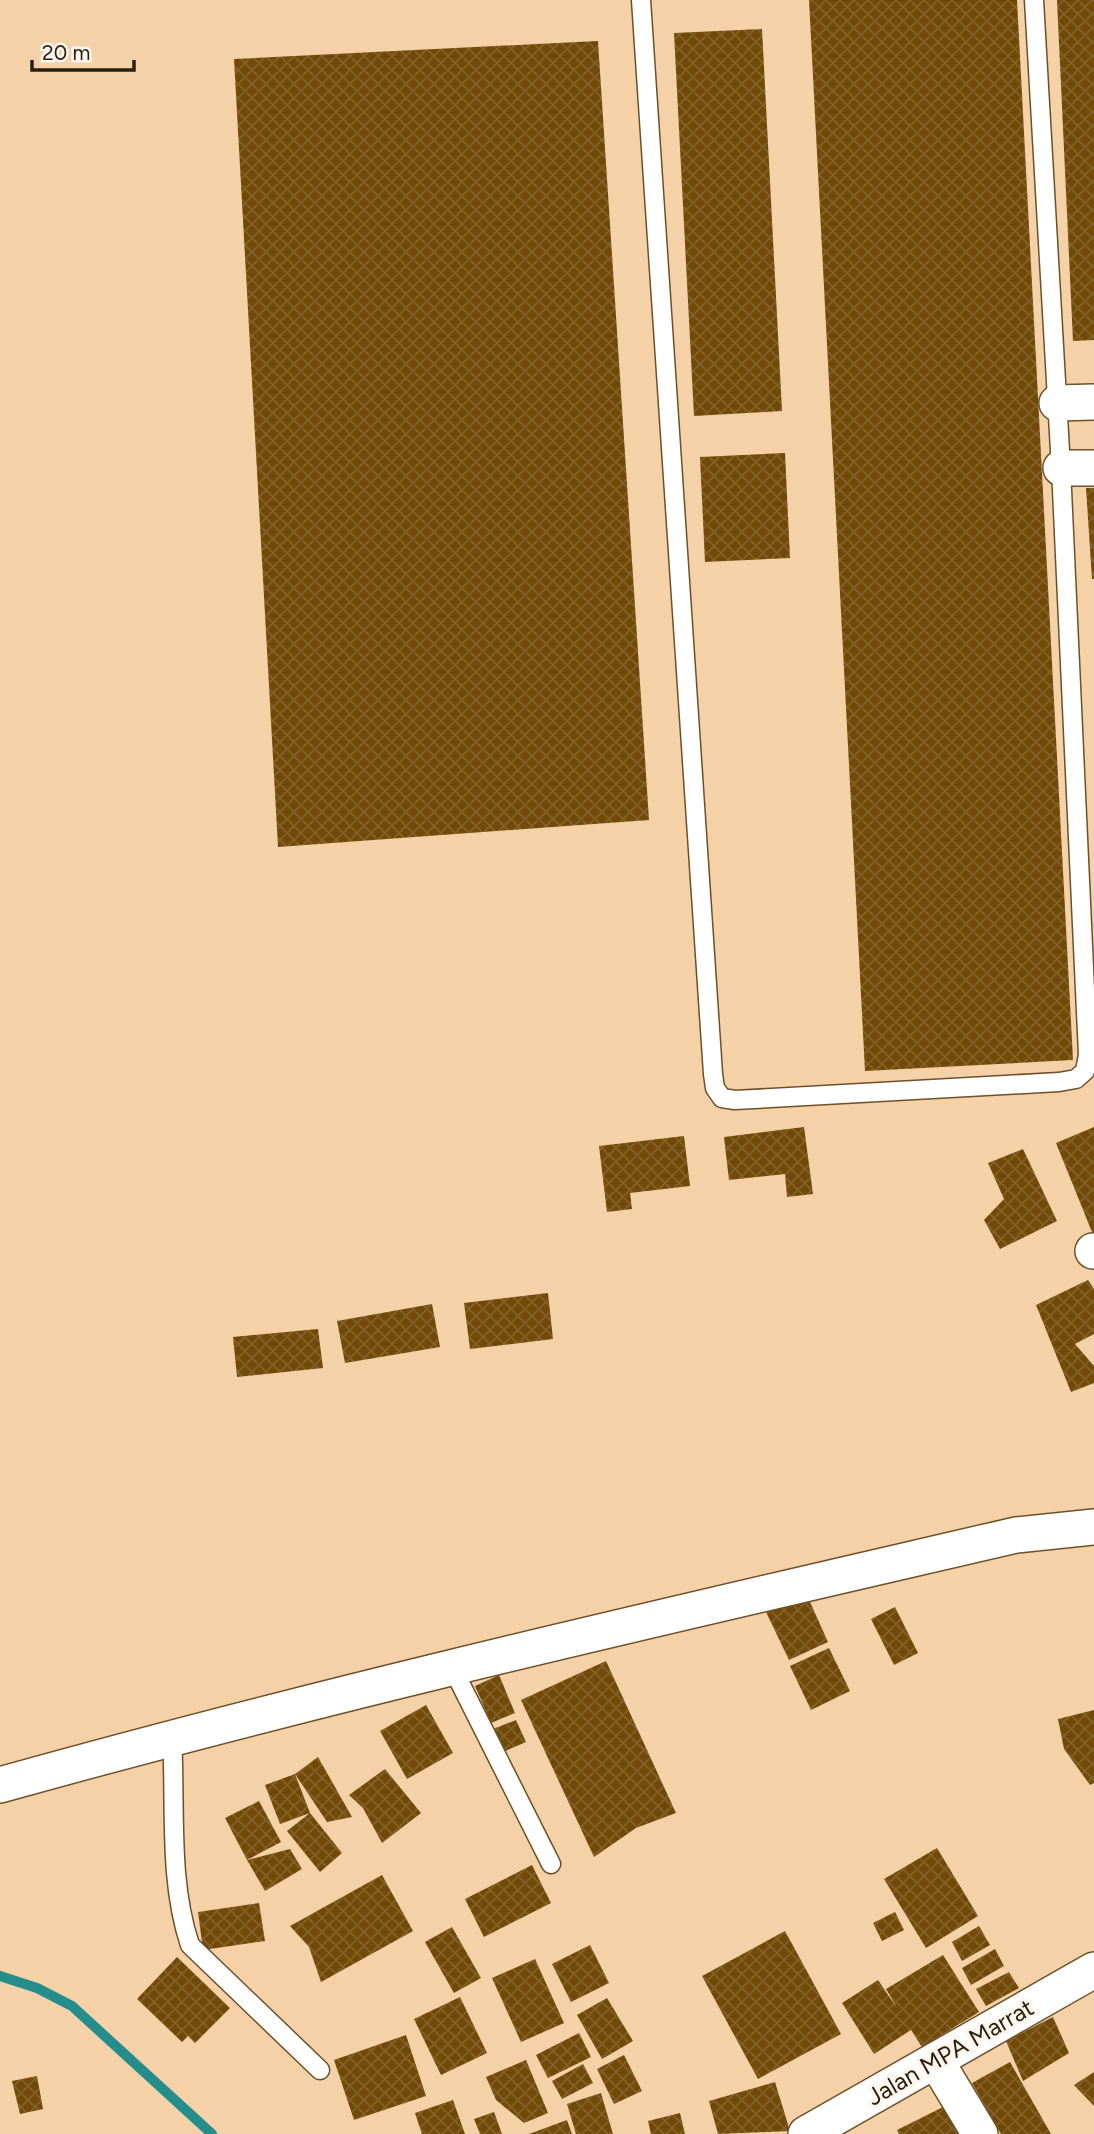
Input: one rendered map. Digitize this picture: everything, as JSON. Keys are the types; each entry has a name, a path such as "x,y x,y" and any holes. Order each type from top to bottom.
{"street":[{"path":"1057,403 1094,402"},
{"path":"0,1785 172,1737 452,1667 1016,1535 1094,1527"},
{"name":"Jalan MPA Marrat","path":"806,2134 1094,1970"},
{"path":"936,2061 980,2134"}],"lane":[{"path":"641,0 713,1074 715,1088 722,1098 1059,1083 1076,1079 1085,1071 1088,1055 1077,468 1057,403 1034,0"},
{"path":"452,1667 551,1864"},
{"path":"172,1737 177,1886 181,1920 190,1945 320,2070"}],"building":[{"path":"809,0 1017,0 1073,1060 865,1071"},
{"path":"1057,0 1094,0 1094,340 1073,341"},
{"path":"762,29 782,411 694,416 674,33"},
{"path":"598,41 649,820 278,847 234,59"},
{"path":"785,453 790,558 705,562 700,457"},
{"path":"1086,488 1094,488 1094,579 1092,579"},
{"path":"804,1127 813,1194 787,1197 785,1174 729,1180 724,1137"},
{"path":"1094,1127 1094,1237 1056,1143"},
{"path":"684,1136 690,1186 630,1193 632,1209 607,1212 599,1146"},
{"path":"1023,1149 1057,1221 1000,1249 984,1220 1004,1199 988,1163"},
{"path":"1088,1280 1094,1289 1094,1334 1075,1344 1094,1366 1094,1383 1071,1392 1036,1305"},
{"path":"548,1293 553,1339 470,1349 464,1303"},
{"path":"432,1304 440,1347 345,1363 337,1321"},
{"path":"318,1329 323,1368 237,1377 233,1337"},
{"path":"806,1593 828,1642 789,1660 766,1612"},
{"path":"895,1607 918,1653 894,1665 871,1619"},
{"path":"829,1648 850,1691 811,1710 790,1666"},
{"path":"606,1661 676,1813 636,1828 594,1857 521,1700"},
{"path":"499,1675 515,1713 491,1723 475,1686"},
{"path":"426,1705 453,1753 407,1779 380,1731"},
{"path":"1094,1710 1094,1783 1090,1785 1064,1749 1058,1719"},
{"path":"516,1720 526,1742 503,1752 493,1729"},
{"path":"318,1757 352,1817 327,1822 295,1774"},
{"path":"385,1769 421,1813 382,1843 363,1808 349,1795"},
{"path":"295,1774 310,1813 280,1824 265,1785"},
{"path":"259,1801 281,1842 247,1860 225,1818"},
{"path":"310,1813 342,1853 320,1872 287,1831"},
{"path":"937,1848 978,1916 926,1948 884,1879"},
{"path":"290,1849 302,1869 265,1891 247,1860"},
{"path":"532,1865 551,1903 484,1937 465,1899"},
{"path":"382,1875 413,1931 321,1982 309,1947 290,1926"},
{"path":"259,1903 265,1941 203,1950 198,1912"},
{"path":"895,1912 904,1930 882,1941 873,1923"},
{"path":"979,1926 990,1945 962,1961 952,1942"},
{"path":"452,1927 481,1978 454,1993 425,1942"},
{"path":"785,1931 841,2034 758,2079 702,1976"},
{"path":"590,1945 609,1983 571,2002 552,1964"},
{"path":"995,1949 1004,1966 971,1985 962,1968"},
{"path":"943,1955 979,2012 922,2047 911,2030 874,2054 842,2003 878,1980 897,2008 886,1989"},
{"path":"177,1957 230,2008 195,2043 188,2036 182,2042 137,1999"},
{"path":"535,1959 564,2023 521,2042 492,1978"},
{"path":"1009,1972 1019,1988 986,2006 976,1989"},
{"path":"460,1997 487,2053 441,2075 414,2019"},
{"path":"607,1998 633,2041 602,2059 577,2015"},
{"path":"1053,2017 1069,2053 1023,2081 1006,2041"},
{"path":"579,2033 591,2057 548,2078 536,2055"},
{"path":"406,2035 426,2096 354,2120 334,2060"},
{"path":"624,2055 642,2091 614,2104 597,2069"},
{"path":"526,2060 548,2113 524,2123 496,2100 486,2077"},
{"path":"1010,2062 1051,2134 1001,2134 972,2083"},
{"path":"583,2064 593,2083 562,2099 552,2081"},
{"path":"1094,2072 1094,2106 1074,2085"},
{"path":"37,2076 43,2109 20,2114 12,2081"},
{"path":"775,2082 790,2131 718,2134 709,2101"},
{"path":"601,2093 613,2134 576,2134 567,2104"},
{"path":"453,2100 465,2134 422,2134 415,2113"},
{"path":"949,2104 964,2134 899,2134 897,2130"},
{"path":"494,2112 502,2134 480,2134 474,2119"},
{"path":"680,2113 685,2134 651,2134 648,2121"},
{"path":"567,2120 572,2134 529,2134"}],"waterway":[{"path":"0,1976 37,1988 72,2006 212,2134"}]}
